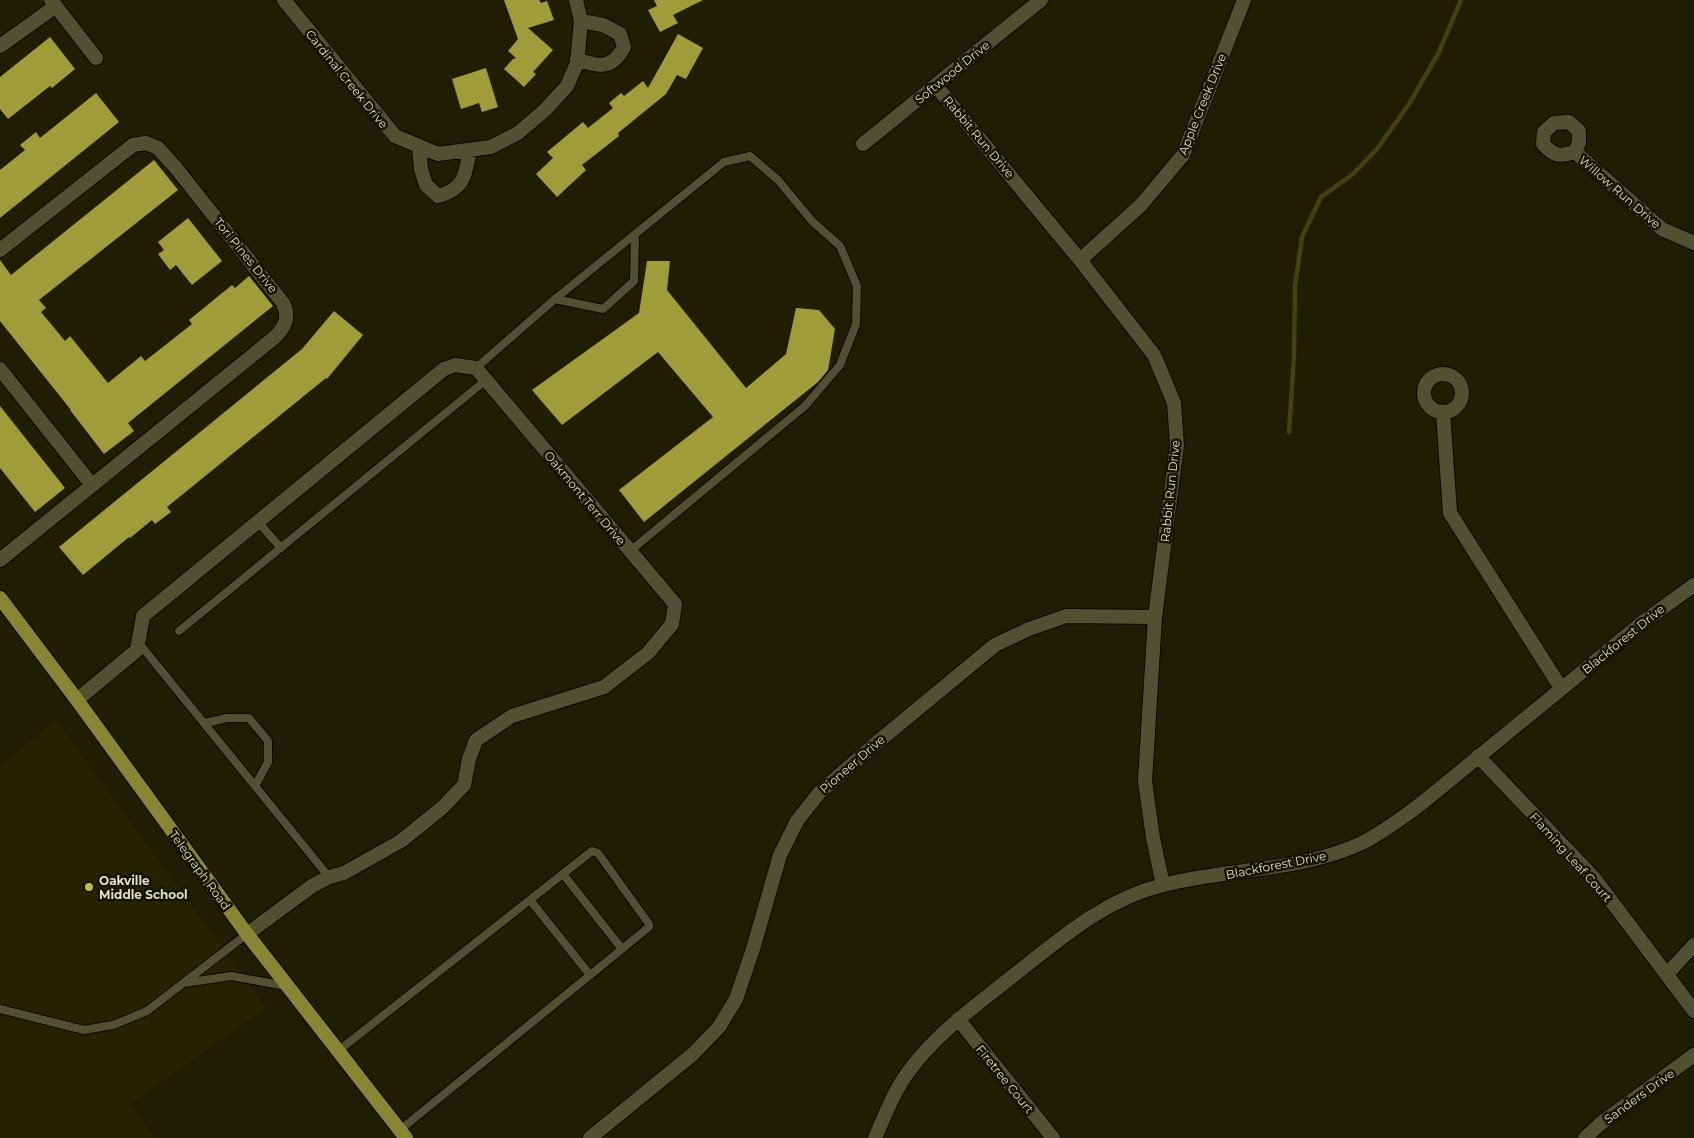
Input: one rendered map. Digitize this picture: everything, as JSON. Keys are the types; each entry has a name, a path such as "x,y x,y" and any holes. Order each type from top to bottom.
{"main road":[{"name":"Telegraph Road","path":"0,598 77,700 247,934 403,1134"}],"street":[{"name":"Cardinal Creek Drive","path":"284,0 395,136 438,154 491,147 518,133 538,116 567,86 577,59 581,22 576,0"},
{"name":"Softwood Drive","path":"863,144 1041,0"},
{"name":"Apple Creek Drive","path":"1080,260 1141,205 1183,154 1244,0"},
{"path":"0,46 53,3 96,58"},
{"path":"577,59 598,66 611,63 619,57 624,47 620,34 602,25 581,22"},
{"name":"Rabbit Run Drive","path":"936,86 1080,260 1154,355 1174,403 1177,446 1155,617 1145,781 1152,838 1163,885"},
{"name":"Tori Pines Drive","path":"0,250 133,144 146,143 158,148 176,168 284,303 287,311 287,318 282,330 275,337 0,560"},
{"path":"419,147 421,169 426,185 438,196 448,194 456,188 465,174 470,150"},
{"name":"Willow Run Drive","path":"1574,152 1662,229 1694,242"},
{"path":"77,700 136,650 143,616 444,369 455,365 476,368"},
{"name":"Oakmont Terr Drive","path":"247,934 312,886 329,877 344,873 401,840 443,807 464,785 469,759 476,740 512,716 604,686 648,653 672,624 675,604 629,552 476,368"},
{"path":"0,370 92,485"},
{"path":"1444,412 1450,513 1561,688"},
{"name":"Blackforest Drive","path":"875,1138 888,1105 910,1071 935,1042 958,1019 1086,919 1113,903 1137,892 1163,885 1301,862 1336,853 1363,842 1390,826 1642,622 1671,600 1694,586"},
{"name":"Pioneer Drive","path":"590,1138 693,1054 719,1027 736,999 753,949 780,855 797,821 819,793 874,745 995,646 1029,629 1066,616 1155,617"},
{"name":"Flaming Leaf Court","path":"1478,756 1594,878 1694,1010"},
{"path":"1667,974 1694,945"},
{"name":"Firetree Court","path":"958,1019 1053,1138"},
{"name":"Sanders Drive","path":"1585,1138 1600,1124 1694,1055"}],"lane":[{"path":"476,368 555,299 724,162 750,156 778,180 812,221 840,246 857,286 856,324 840,365 805,406 629,552"},
{"path":"555,299 603,309 634,281 635,235"},
{"path":"179,631 486,380"},
{"path":"258,522 281,548"},
{"path":"138,642 329,877"},
{"path":"204,723 228,718 248,718 268,741 268,762 255,786"},
{"path":"338,1051 592,851 598,853 649,924 647,929 403,1134"},
{"path":"563,874 622,949"},
{"path":"530,900 590,975"},
{"path":"0,1009 84,1030 113,1025 147,1011 247,934"},
{"path":"182,984 231,976 287,986"}],"shaded area":[{"name":"Oakville Middle School","path":"56,720 266,1008 130,1104 155,1138 0,1138 0,766"}],"building":[{"path":"504,0 539,0 541,3 547,1 554,20 528,28 553,50 533,72 536,74 524,87 504,69 516,58 508,51 518,39"},
{"path":"654,0 703,0 673,15 678,23 660,32 648,10 657,6"},
{"path":"678,34 703,48 686,79 677,75 666,94 618,133 619,136 582,165 586,170 557,197 536,174 553,158 547,152 583,122 588,128 613,108 609,103 621,93 624,96 643,81 648,88"},
{"path":"50,37 75,69 8,119 0,109 0,77"},
{"path":"486,68 498,107 482,112 479,103 461,109 452,79"},
{"path":"96,93 119,122 0,218 0,170 25,150 20,145 36,132 40,138"},
{"path":"154,160 178,190 39,300 46,308 41,312 65,341 70,336 108,383 141,356 145,361 192,324 189,320 232,285 235,288 249,276 273,306 128,423 134,431 104,454 0,321 0,260 11,275"},
{"path":"188,218 222,261 192,285 176,265 170,270 158,254 164,250 158,242"},
{"path":"647,261 670,261 667,290 746,388 786,354 796,308 819,310 835,329 828,370 818,382 644,522 619,490 713,417 658,352 562,425 532,390 639,313"},
{"path":"334,311 363,335 327,379 167,507 171,512 155,524 152,520 83,575 59,547 302,349"},
{"path":"0,406 65,488 35,512 0,468"}],"waterway":[{"path":"1289,432 1294,355 1295,286 1302,237 1321,197 1353,174 1377,149 1409,104 1438,54 1461,0"}],"place":[{"name":"Oakville Middle School","path":"89,887"}]}
